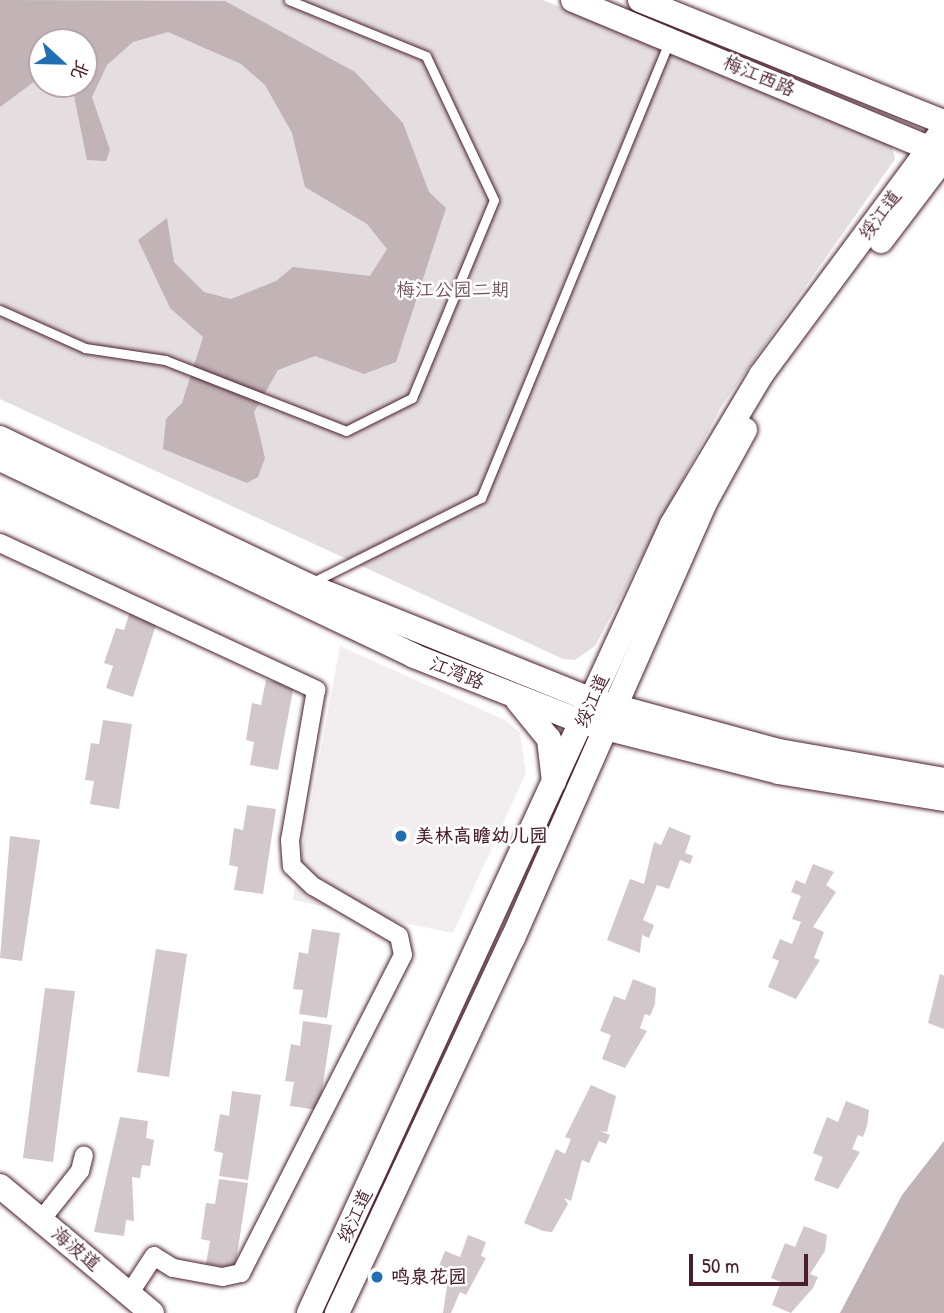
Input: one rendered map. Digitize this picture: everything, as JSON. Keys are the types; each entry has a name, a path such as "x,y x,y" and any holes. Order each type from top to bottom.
{"main road":[{"name":"梅江西路","path":"573,0 940,148"},
{"name":"梅江西路","path":"640,0 944,122"},
{"name":"绥江道","path":"337,1313 607,731 616,707 630,644 753,415 940,148"},
{"name":"江湾路","path":"0,438 307,585 522,673 580,709 607,731 779,772 944,799"},
{"name":"江湾路","path":"0,459 512,696 580,709 616,707 778,751 944,780"},
{"path":"522,673 577,676 630,644"},
{"path":"578,794 580,709 630,644"},
{"path":"512,696 549,739 554,785"},
{"name":"绥江道","path":"309,1313 554,785 580,709"},
{"name":"海波道","path":"0,1186 152,1313"}],"street":[{"path":"0,543 316,690 290,841 292,866 313,886 399,936 402,955 241,1273 222,1277 173,1268 155,1256 129,1294"},
{"path":"41,1220 80,1171 84,1155"}],"lane":[{"path":"0,310 85,348 165,360 346,431 412,398 495,200 426,56 289,0"},
{"path":"307,585 481,498 670,39"}],"shaded area":[{"path":"0,0 225,1 355,72 403,123 429,192 446,208 396,362 364,374 315,356 278,370 254,412 265,458 258,477 247,483 163,449 166,419 182,403 203,337 170,308 138,240 167,218 174,262 204,292 231,299 276,281 293,267 370,276 387,249 367,224 305,187 292,133 265,85 241,64 168,32 133,42 107,65 98,84 98,28 28,28 28,86 0,107"},
{"path":"74,98 92,98 110,150 106,161 87,160"},
{"name":"美林高瞻幼儿园","path":"340,646 507,721 520,733 526,773 453,933 293,900"},
{"path":"944,1141 944,1313 840,1313 902,1195"}],"green space":[{"name":"梅江公园二期","path":"0,0 543,0 891,143 895,159 721,407 595,646 575,660 563,659 0,399"}],"building":[{"path":"132,606 159,615 133,697 106,688 113,666 104,663 116,628 124,630"},
{"path":"266,680 294,685 278,770 250,765 254,742 246,740 252,703 261,705"},
{"path":"103,720 132,724 119,809 90,804 94,781 85,780 91,743 99,744"},
{"path":"247,805 276,809 263,894 234,890 238,867 229,865 234,828 243,830"},
{"path":"669,827 691,836 685,853 693,856 690,864 680,860 669,889 657,885 643,920 654,925 649,938 642,935 640,953 607,940 630,879 644,884 654,842 661,845"},
{"path":"10,836 40,840 22,961 0,958"},
{"path":"813,864 834,872 826,885 836,892 813,927 824,932 814,958 820,960 796,999 768,987 779,961 772,958 780,939 792,944 801,922 792,919 801,896 791,892 796,880 805,884"},
{"path":"312,929 340,933 327,1018 299,1014 303,990 293,989 299,952 308,954"},
{"path":"156,949 187,954 169,1077 137,1072"},
{"path":"940,974 944,976 944,1029 928,1023"},
{"path":"633,979 656,988 655,1004 650,1016 645,1014 640,1028 647,1031 625,1068 602,1059 611,1035 600,1031 614,996 625,1000"},
{"path":"45,988 75,991 53,1162 23,1158"},
{"path":"303,1021 332,1025 319,1110 290,1106 294,1082 285,1081 291,1044 300,1046"},
{"path":"591,1085 616,1096 607,1132 600,1131 610,1135 606,1144 599,1141 589,1163 582,1160 571,1201 564,1198 568,1204 552,1232 543,1231 524,1223 556,1149 565,1154 571,1139 565,1137"},
{"path":"232,1091 261,1095 248,1180 219,1176 223,1153 214,1151 220,1114 229,1116"},
{"path":"846,1101 869,1110 863,1137 858,1135 852,1149 860,1152 838,1189 814,1180 823,1157 813,1153 827,1117 838,1122"},
{"path":"120,1117 148,1121 146,1138 154,1140 150,1166 142,1165 140,1178 132,1177 134,1221 126,1220 124,1236 94,1232"},
{"path":"219,1179 248,1183 235,1268 206,1264 210,1241 201,1239 206,1203 215,1204"},
{"path":"804,1226 827,1235 825,1251 810,1274 818,1277 813,1288 791,1313 772,1305 781,1282 771,1278 785,1243 795,1247"},
{"path":"468,1235 486,1242 481,1256 486,1258 466,1295 460,1292 451,1313 443,1313 447,1286 433,1281 445,1251 460,1257"}],"place":[{"name":"美林高瞻幼儿园","path":"401,836"},
{"name":"鸣泉花园","path":"377,1277"}]}
